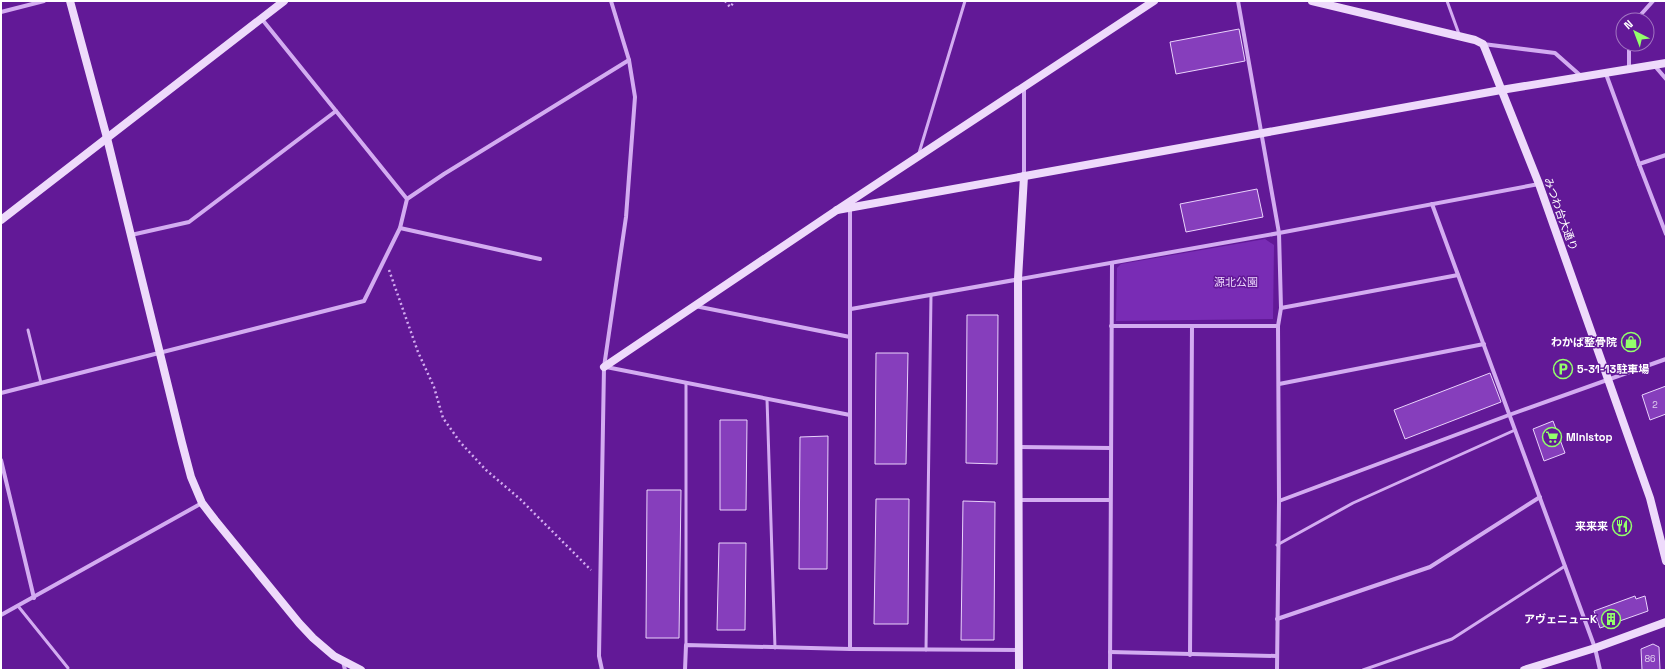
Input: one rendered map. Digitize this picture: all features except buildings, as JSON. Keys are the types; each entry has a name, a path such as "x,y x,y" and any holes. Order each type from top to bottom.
{"street":[{"path":"1,12 44,1"},
{"path":"70,1 108,138 190,477 202,503 299,623 334,656 361,670"},
{"path":"1,220 284,1"},
{"path":"602,670 599,656 604,367 626,217 635,97 629,60 611,1"},
{"path":"604,367 836,210 1154,1"},
{"path":"1238,1 1279,233 1281,308 1278,326 1279,501 1277,545 1277,670"},
{"path":"1312,1 1460,36 1483,44 1555,53 1582,77"},
{"path":"1643,12 1653,1"},
{"path":"261,18 407,199"},
{"name":"みつわ台大通り","path":"1483,44 1539,184 1650,498 1666,561"},
{"path":"1629,52 1630,69"},
{"path":"1,393 364,302 400,228 407,199 444,174 629,60"},
{"path":"836,210 1501,90 1666,63"},
{"path":"1654,65 1666,79"},
{"path":"1606,74 1666,234"},
{"path":"1019,670 1018,279 1024,176 1024,87"},
{"path":"131,235 189,222 336,111"},
{"path":"1639,164 1666,155"},
{"path":"850,309 1112,264 1539,184"},
{"path":"1432,204 1595,648 1600,670"},
{"path":"850,208 850,649"},
{"path":"400,228 540,259"},
{"path":"1110,670 1112,264"},
{"path":"1281,308 1458,275"},
{"path":"695,305 850,337"},
{"path":"1111,326 1278,326"},
{"path":"1190,655 1192,326"},
{"path":"1279,384 1484,344"},
{"path":"1279,501 1509,415 1666,359"},
{"path":"604,367 850,415"},
{"path":"1018,447 1111,448"},
{"path":"1,460 34,598"},
{"path":"1277,619 1430,567 1540,497"},
{"path":"1019,500 1110,500"},
{"path":"1,615 34,598 202,503"},
{"path":"1524,670 1595,648 1666,622"},
{"path":"685,670 686,646 1019,650"},
{"path":"1110,652 1276,656"},
{"path":"343,661 345,670"}],"lane":[{"path":"918,157 966,1"},
{"path":"1447,1 1460,36"},
{"path":"926,650 931,294"},
{"path":"28,330 41,384"},
{"path":"686,382 686,646"},
{"path":"767,399 775,648"},
{"path":"1277,545 1353,503 1515,430"},
{"path":"1363,670 1452,639 1564,566"},
{"path":"18,606 68,668"}],"path":[{"path":"725,1 730,7 735,1"},
{"path":"385,260 418,352 434,387 443,418 460,442 486,470 520,499 600,579"}],"green space":[{"name":"源北公園","path":"1265,239 1274,245 1273,319 1116,321 1117,268 1121,264"}],"place":[{"name":"わかば整骨院","path":"1631,342"},
{"name":"5-31-13駐車場","path":"1563,369"},
{"name":"Ministop","path":"1552,437"},
{"name":"来来来","path":"1622,526"},
{"name":"アヴェニューK","path":"1611,619"}]}
